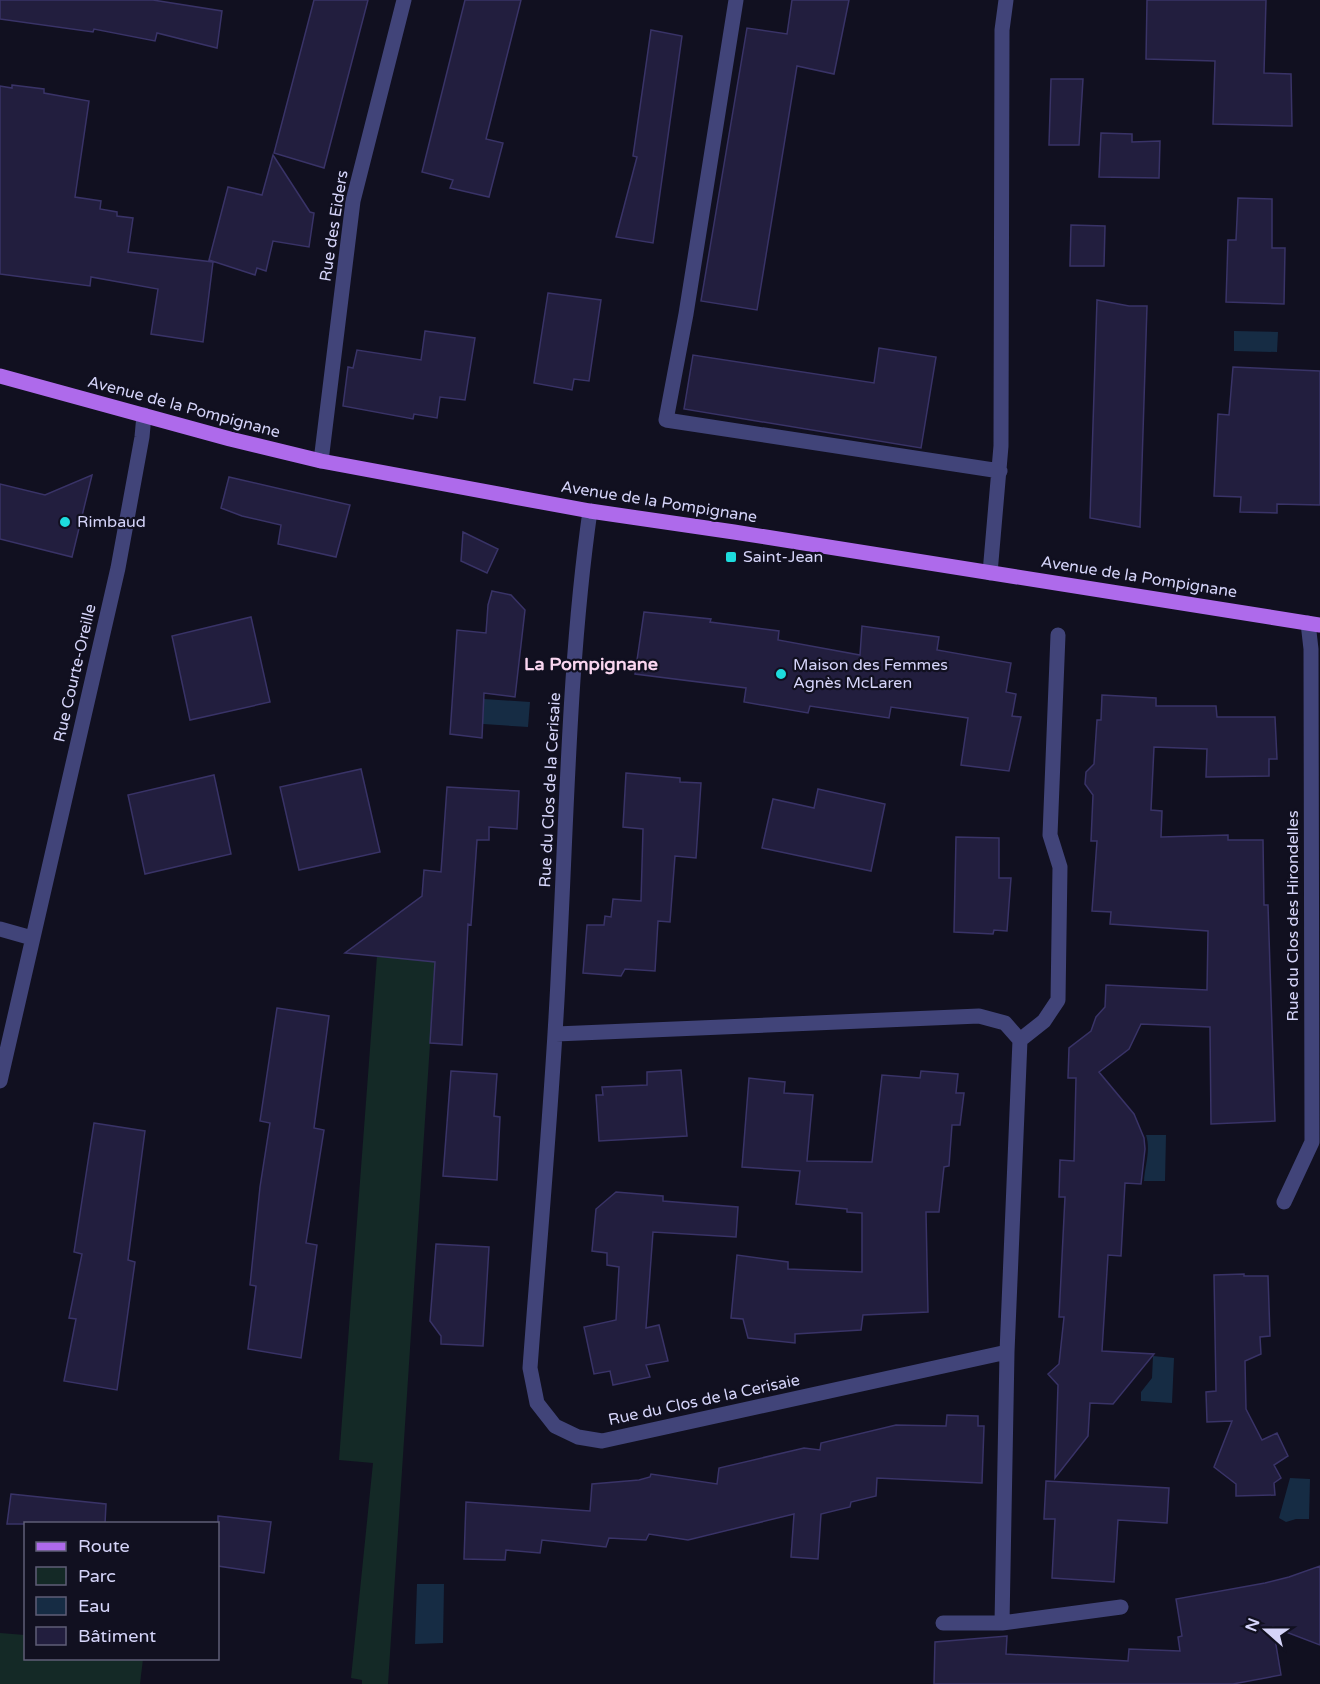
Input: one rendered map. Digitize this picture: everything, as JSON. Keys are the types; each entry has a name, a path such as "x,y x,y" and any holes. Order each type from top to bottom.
{"main road":[{"name":"Avenue de la Pompignane","path":"0,376 230,439 321,461 590,511 1314,624"}],"street":[{"name":"Rue des Eiders","path":"321,461 353,201 404,0"},
{"path":"736,0 686,314 666,420 1000,471"},
{"path":"990,573 1001,446 1002,30 1006,0"},
{"name":"Rue Courte-Oreille","path":"0,1081 119,561 144,416"},
{"name":"Rue du Clos de la Cerisaie","path":"590,511 584,552 572,708 556,1034 530,1368 537,1402 555,1426 578,1437 602,1441 1007,1352"},
{"name":"Rue du Clos des Hirondelles","path":"1284,1202 1312,1142 1311,649 1314,624"},
{"path":"1020,1040 1044,1021 1058,1000 1059,867 1050,835 1058,635"},
{"path":"0,929 32,938"},
{"path":"556,1034 979,1016 1005,1023 1020,1040 1007,1352 1002,1623"},
{"path":"943,1623 1002,1623 1121,1607"}],"green space":[{"path":"437,937 388,1684 362,1684 362,1680 351,1678 373,1463 339,1460 377,956 408,959"},
{"path":"0,1633 24,1635 24,1660 143,1660 140,1684 0,1684"}],"water":[{"path":"1234,331 1278,332 1277,352 1234,351"},
{"path":"469,698 530,702 528,727 468,723"},
{"path":"1146,1135 1166,1135 1165,1181 1144,1181 1148,1152"},
{"path":"1153,1356 1174,1358 1172,1403 1141,1401 1141,1392 1152,1378"},
{"path":"1290,1478 1310,1479 1309,1519 1286,1522 1279,1518"},
{"path":"417,1584 444,1584 443,1643 415,1644"}],"building":[{"path":"0,0 153,0 222,11 217,48 157,33 155,41 94,29 93,32 0,19"},
{"path":"314,0 368,0 324,168 274,153"},
{"path":"465,0 521,0 486,139 503,143 489,197 450,188 453,180 422,172"},
{"path":"792,0 849,0 834,74 797,66 757,310 701,301 747,28 787,34"},
{"path":"1147,0 1266,0 1264,73 1291,74 1292,126 1213,124 1215,61 1146,59"},
{"path":"651,30 682,36 653,243 616,237 637,157 633,156"},
{"path":"1051,79 1083,79 1079,145 1049,145"},
{"path":"12,85 44,89 44,93 89,101 75,197 101,201 100,209 117,212 117,216 133,218 128,252 213,262 203,342 151,334 158,289 91,277 90,286 0,274 0,86 12,88"},
{"path":"1101,133 1132,134 1132,142 1160,141 1159,178 1099,177"},
{"path":"273,155 310,212 314,213 309,247 273,241 266,271 257,268 255,275 209,260 228,187 262,195"},
{"path":"1238,198 1272,199 1272,248 1285,248 1284,304 1226,302 1228,240 1236,240"},
{"path":"1071,225 1105,226 1104,266 1070,266"},
{"path":"548,293 601,300 589,381 574,379 572,390 534,383"},
{"path":"1097,300 1129,306 1147,306 1140,527 1090,518"},
{"path":"425,331 475,338 465,400 440,397 437,418 414,414 413,419 343,406 348,367 353,368 357,350 421,360"},
{"path":"879,348 936,357 921,448 684,409 693,355 874,383"},
{"path":"1233,367 1320,371 1320,505 1277,504 1277,513 1240,512 1241,497 1214,496 1218,414 1229,415"},
{"path":"92,475 72,557 0,539 0,484 45,495"},
{"path":"229,477 350,505 336,557 278,544 281,525 242,516 221,508"},
{"path":"463,532 498,549 487,573 461,561"},
{"path":"492,591 511,595 525,610 515,697 484,693 482,738 450,734 457,630 486,633 488,605"},
{"path":"644,612 711,619 710,622 779,631 778,640 860,655 862,626 939,637 937,650 1011,663 1006,692 1016,694 1012,716 1021,717 1009,771 961,765 968,718 891,707 889,718 810,706 808,713 744,702 746,688 635,674"},
{"path":"251,617 270,702 190,720 172,636"},
{"path":"1102,695 1156,698 1156,706 1216,706 1217,717 1275,717 1277,759 1269,759 1269,776 1206,777 1207,749 1154,747 1151,810 1162,811 1161,837 1228,835 1228,840 1263,840 1264,905 1268,905 1275,1121 1211,1124 1210,1027 1141,1024 1129,1049 1099,1072 1134,1114 1144,1138 1145,1149 1141,1184 1125,1183 1121,1256 1108,1255 1102,1351 1154,1354 1113,1404 1090,1403 1088,1436 1055,1478 1058,1385 1048,1374 1059,1364 1064,1317 1059,1317 1065,1197 1059,1197 1060,1160 1074,1161 1076,1078 1068,1078 1069,1048 1091,1031 1096,1017 1105,1007 1106,985 1207,990 1208,931 1110,924 1111,912 1092,911 1097,841 1091,841 1093,795 1085,784 1086,772 1094,764 1097,720 1101,720"},
{"path":"361,769 380,852 299,870 280,787"},
{"path":"626,773 680,778 680,782 701,783 696,858 675,856 670,922 658,921 655,971 625,969 621,976 583,973 587,925 604,925 605,916 611,917 613,899 641,901 643,829 623,827"},
{"path":"214,775 231,854 145,874 128,795"},
{"path":"447,787 519,791 517,829 489,827 489,840 477,840 471,925 468,924 462,1045 430,1043 435,962 345,953 422,896 424,870 441,872"},
{"path":"818,789 885,804 871,871 762,848 773,799 814,808"},
{"path":"956,837 999,838 999,878 1011,878 1007,931 994,930 993,934 954,932"},
{"path":"277,1008 329,1016 314,1128 324,1130 306,1243 317,1245 301,1358 248,1349 256,1286 250,1285 260,1187 270,1123 260,1121"},
{"path":"681,1070 687,1136 599,1141 596,1095 603,1095 602,1087 647,1085 647,1072"},
{"path":"451,1071 497,1074 494,1116 500,1117 497,1180 443,1176"},
{"path":"921,1071 958,1074 956,1093 964,1093 960,1125 952,1125 949,1166 944,1167 939,1212 926,1212 928,1312 863,1315 861,1330 795,1334 795,1343 748,1338 743,1319 731,1318 737,1255 788,1262 788,1269 862,1272 862,1213 847,1212 847,1209 796,1204 800,1171 742,1167 749,1078 785,1082 784,1093 813,1095 807,1161 872,1162 882,1075 920,1078"},
{"path":"94,1123 145,1131 128,1260 135,1262 117,1390 64,1381 76,1319 69,1318 82,1254 74,1252"},
{"path":"616,1192 663,1196 663,1201 738,1207 736,1237 653,1232 646,1328 659,1325 668,1361 646,1365 650,1377 613,1385 610,1371 594,1374 584,1327 616,1320 619,1267 607,1265 607,1253 592,1251 596,1209"},
{"path":"436,1244 489,1247 483,1346 441,1344 441,1336 430,1321"},
{"path":"1244,1274 1244,1276 1268,1276 1270,1336 1260,1337 1261,1354 1245,1361 1246,1409 1262,1440 1277,1433 1288,1456 1274,1465 1281,1478 1274,1483 1275,1495 1236,1496 1236,1484 1214,1467 1232,1421 1207,1422 1206,1392 1216,1391 1214,1275"},
{"path":"947,1415 978,1416 978,1426 984,1426 982,1483 877,1478 876,1496 851,1502 850,1507 821,1514 818,1559 791,1557 794,1514 688,1540 649,1534 646,1540 609,1538 606,1547 542,1540 540,1553 506,1550 505,1560 464,1559 466,1502 590,1511 592,1484 639,1480 650,1477 651,1474 717,1484 719,1468 804,1448 820,1450 821,1443 896,1425 946,1426"},
{"path":"1046,1481 1169,1488 1167,1523 1118,1520 1114,1582 1052,1578 1055,1519 1044,1519"},
{"path":"11,1494 106,1504 105,1522 7,1524"},
{"path":"218,1516 271,1522 264,1573 219,1566"},
{"path":"1320,1566 1320,1645 1273,1627 1281,1675 1233,1684 934,1684 935,1642 1007,1636 1006,1654 1128,1661 1129,1649 1180,1651 1178,1637 1182,1636 1176,1599 1265,1583"}],"place":[{"name":"Rimbaud","path":"65,522"},
{"name":"Saint-Jean","path":"731,557"},
{"name":"Maison des Femmes Agnès McLaren","path":"781,674"}],"district":[{"name":"La Pompignane","path":"591,664"}]}
